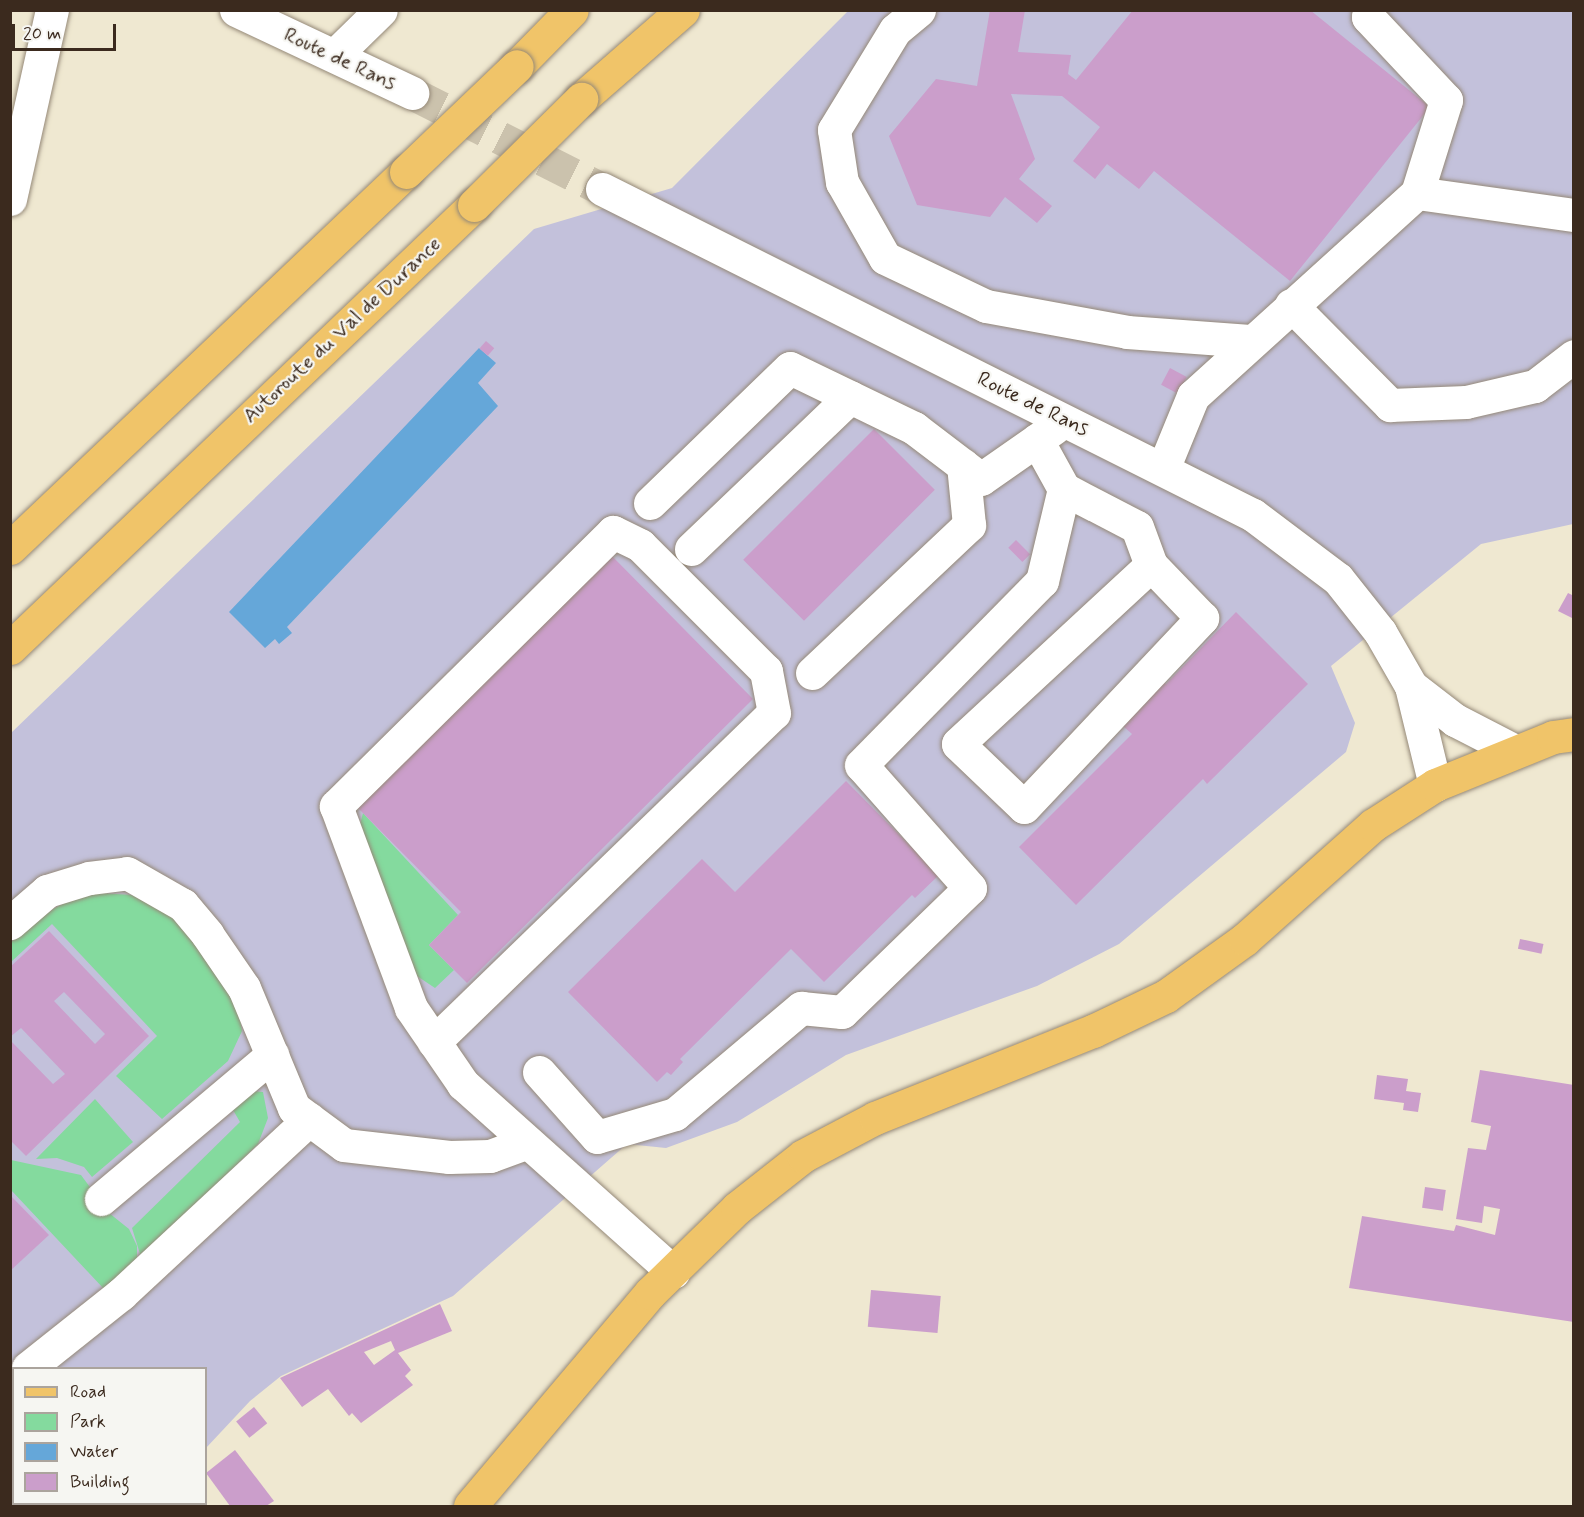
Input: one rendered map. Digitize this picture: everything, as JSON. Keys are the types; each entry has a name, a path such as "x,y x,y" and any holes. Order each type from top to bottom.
{"main road":[{"path":"10,548 517,66 572,10"},
{"name":"Autoroute du Val de Durance","path":"10,648 474,205 672,10"},
{"path":"581,99 683,10"},
{"path":"470,1506 673,1272 737,1208 803,1156 875,1118 1093,1031 1166,996 1245,939 1373,825 1435,785 1567,731"}],"street":[{"path":"10,199 52,10"},
{"name":"Route de Rans","path":"236,10 412,93"},
{"path":"335,55 381,10"},
{"path":"919,10 895,30 834,130 842,182 885,258 986,306 1126,332 1250,341"},
{"path":"1163,469 1193,396 1250,341 1417,193 1446,100 1368,16 1369,10"},
{"name":"Route de Rans","path":"602,189 1253,515 1338,579 1380,632 1411,686 1435,785"},
{"path":"1417,193 1574,215"},
{"path":"1291,305 1390,405 1466,402 1535,386 1574,356"},
{"path":"650,503 790,368 914,428 981,479 1065,420"},
{"path":"691,549 850,397"},
{"path":"1037,440 1064,489 1137,527 1151,566 1202,618 1024,807 958,744 1151,566"},
{"path":"812,673 969,525 963,465"},
{"path":"539,1072 597,1137 675,1113 801,1008 842,1012 970,888 861,765 1042,580 1064,489"},
{"path":"434,1042 774,713 766,671 640,545 613,532 336,806 411,1008 434,1042 463,1084 673,1272"},
{"name":"Route de Rans","path":"1411,686 1455,720 1515,752"},
{"path":"10,923 47,891 89,878 127,873 183,905 207,934 243,988 294,1108 344,1145 449,1157 490,1156 528,1143"},
{"path":"101,1199 272,1055"},
{"path":"29,1367 121,1294 309,1119"}],"shaded area":[{"path":"848,11 1573,11 1573,524 1481,544 1331,666 1355,723 1346,752 1119,944 1037,986 846,1055 737,1122 666,1148 627,1144 453,1296 281,1376 250,1401 207,1447 207,1367 12,1367 12,1505 82,1505 11,1506 11,733 534,229 672,188"}],"green space":[{"path":"363,813 458,915 429,945 454,970 435,988 417,976 406,955 358,833"},
{"path":"85,892 132,895 168,912 192,932 238,1007 242,1031 228,1061 162,1119 116,1076 157,1036 52,924 11,962 11,942 53,909"},
{"path":"250,1091 263,1092 268,1118 258,1144 141,1257 132,1228 240,1122 229,1103"},
{"path":"95,1099 133,1142 92,1177 84,1167 57,1158 36,1159"},
{"path":"11,1160 81,1175 109,1213 129,1229 137,1246 137,1263 104,1289 11,1190"}],"water":[{"path":"479,348 496,363 478,383 498,406 287,627 292,633 279,644 275,639 265,648 229,612"}],"building":[{"path":"990,10 1025,10 1018,52 1071,55 1068,74 1076,80 1133,10 1310,10 1430,107 1290,281 1154,171 1139,189 1107,164 1095,179 1073,161 1100,127 1062,96 1011,94 1035,159 1019,179 1052,206 1037,223 1005,197 990,217 917,205 889,136 936,79 977,86"},
{"path":"486,341 494,348 488,356 479,349"},
{"path":"1170,368 1187,377 1178,394 1161,385"},
{"path":"874,429 935,490 804,621 743,560"},
{"path":"1016,540 1030,554 1022,562 1008,548"},
{"path":"610,554 753,699 467,983 429,945 461,912 356,806"},
{"path":"1568,593 1574,596 1574,619 1558,611"},
{"path":"1236,612 1308,684 1207,784 1203,779 1076,905 1019,847 1132,734 1123,726 1148,701 1143,696 1160,678 1166,684"},
{"path":"846,781 939,875 915,898 912,895 824,982 791,949 680,1059 683,1062 671,1075 667,1072 657,1082 568,992 702,859 735,892"},
{"path":"49,931 149,1036 26,1156 10,1140 10,1040 53,1084 65,1074 21,1028 10,1037 10,967","holes":["64,992 105,1034 95,1044 54,1001"]},
{"path":"1520,939 1543,944 1541,954 1518,949"},
{"path":"1480,1070 1574,1085 1574,1322 1349,1288 1362,1216 1454,1231 1456,1225 1495,1235 1500,1209 1484,1206 1482,1223 1456,1219 1468,1148 1486,1150 1491,1126 1471,1122"},
{"path":"1377,1075 1408,1079 1406,1091 1421,1093 1418,1112 1403,1110 1404,1103 1374,1099"},
{"path":"1425,1187 1446,1190 1443,1211 1422,1208"},
{"path":"10,1195 49,1235 10,1271"},
{"path":"871,1290 941,1296 938,1333 868,1327"},
{"path":"440,1304 452,1331 398,1353 411,1370 405,1376 413,1385 361,1423 352,1413 349,1416 328,1389 302,1407 280,1378","holes":["391,1341 395,1350 374,1365 364,1352"]},
{"path":"254,1407 267,1423 249,1438 236,1421"},
{"path":"235,1450 274,1501 266,1506 230,1506 207,1472"}],"tunnel":[{"path":"412,93 602,189"}]}
